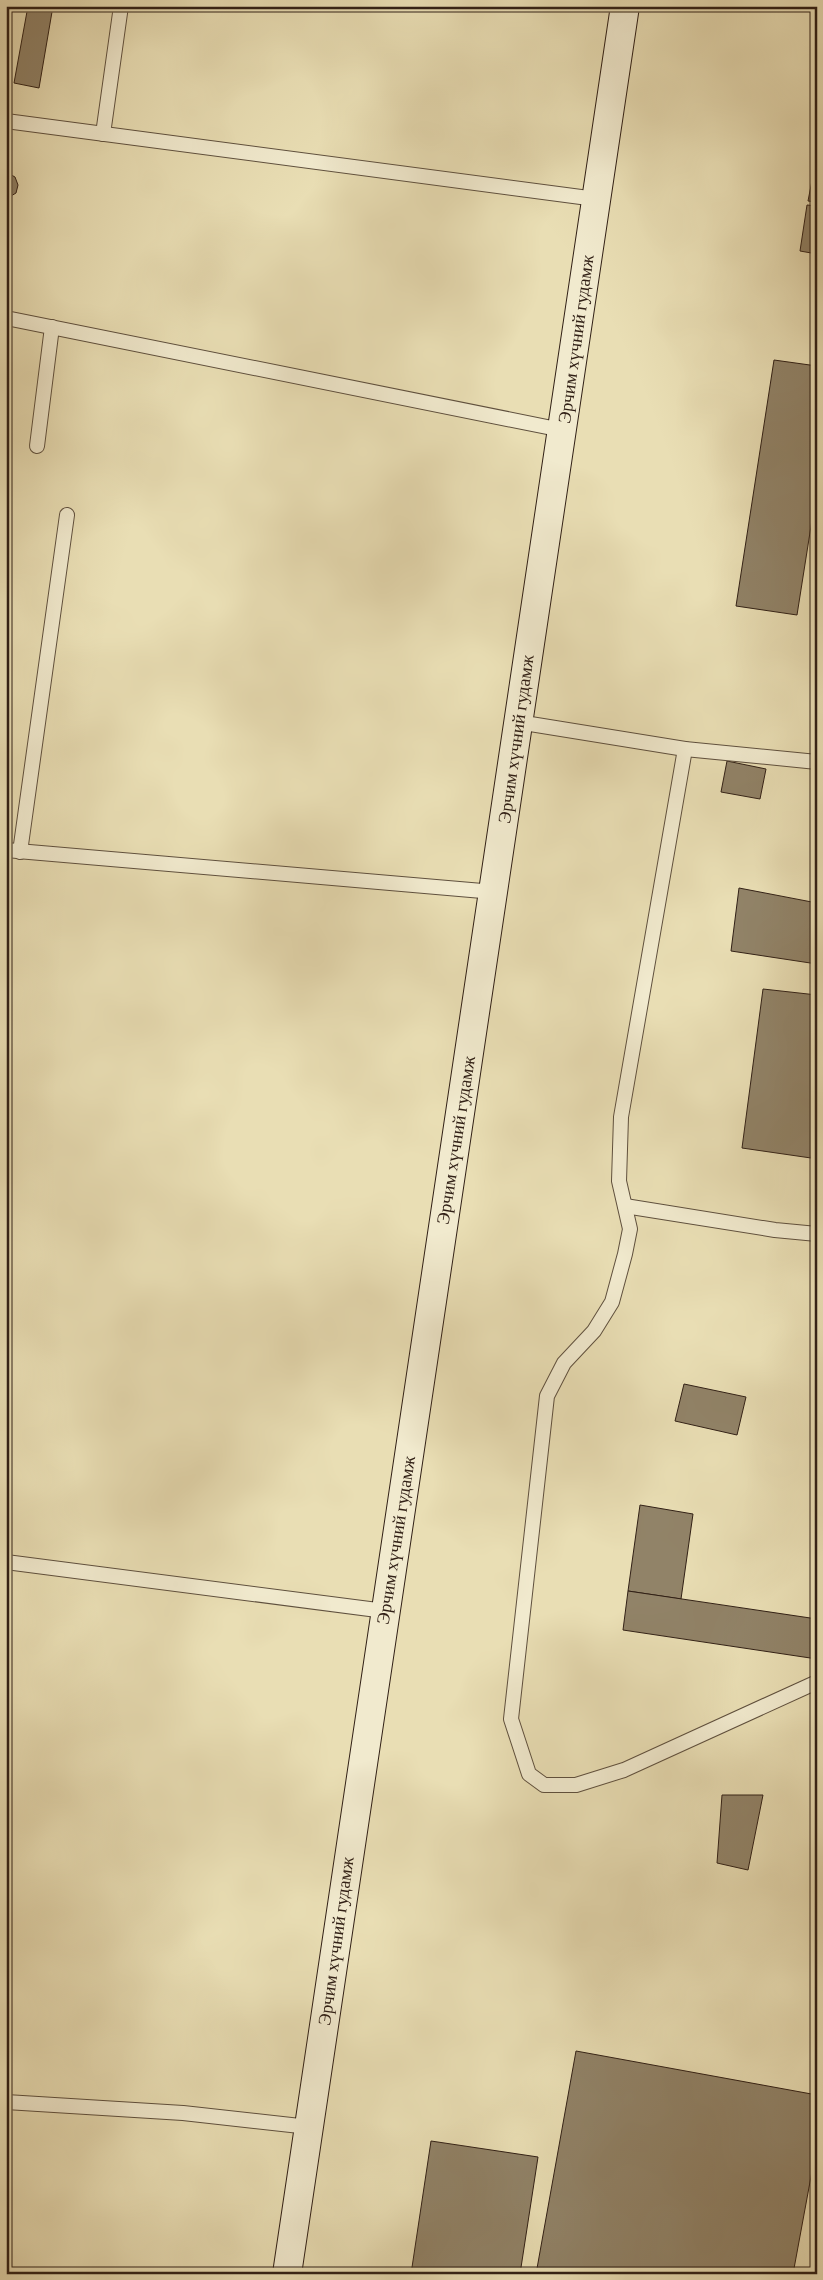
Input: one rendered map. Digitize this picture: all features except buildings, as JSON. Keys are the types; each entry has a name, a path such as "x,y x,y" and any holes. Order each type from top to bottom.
{"main road":[{"name":"Эрчим хүчний гудамж","path":"287,2274 625,6"}],"lane":[{"path":"103,134 122,6"},
{"path":"6,122 596,199"},
{"path":"6,318 562,430"},
{"path":"37,446 52,327"},
{"path":"67,515 13,851 494,892"},
{"path":"518,722 685,749 817,762"},
{"path":"685,749 621,1117 619,1181 630,1229 612,1302 594,1331 564,1363 547,1396 511,1718 529,1774 544,1785 576,1785 624,1770 817,1682"},
{"path":"625,1206 775,1230 817,1234"},
{"path":"6,1562 385,1612"},
{"path":"6,2102 183,2113 309,2127"}]}
